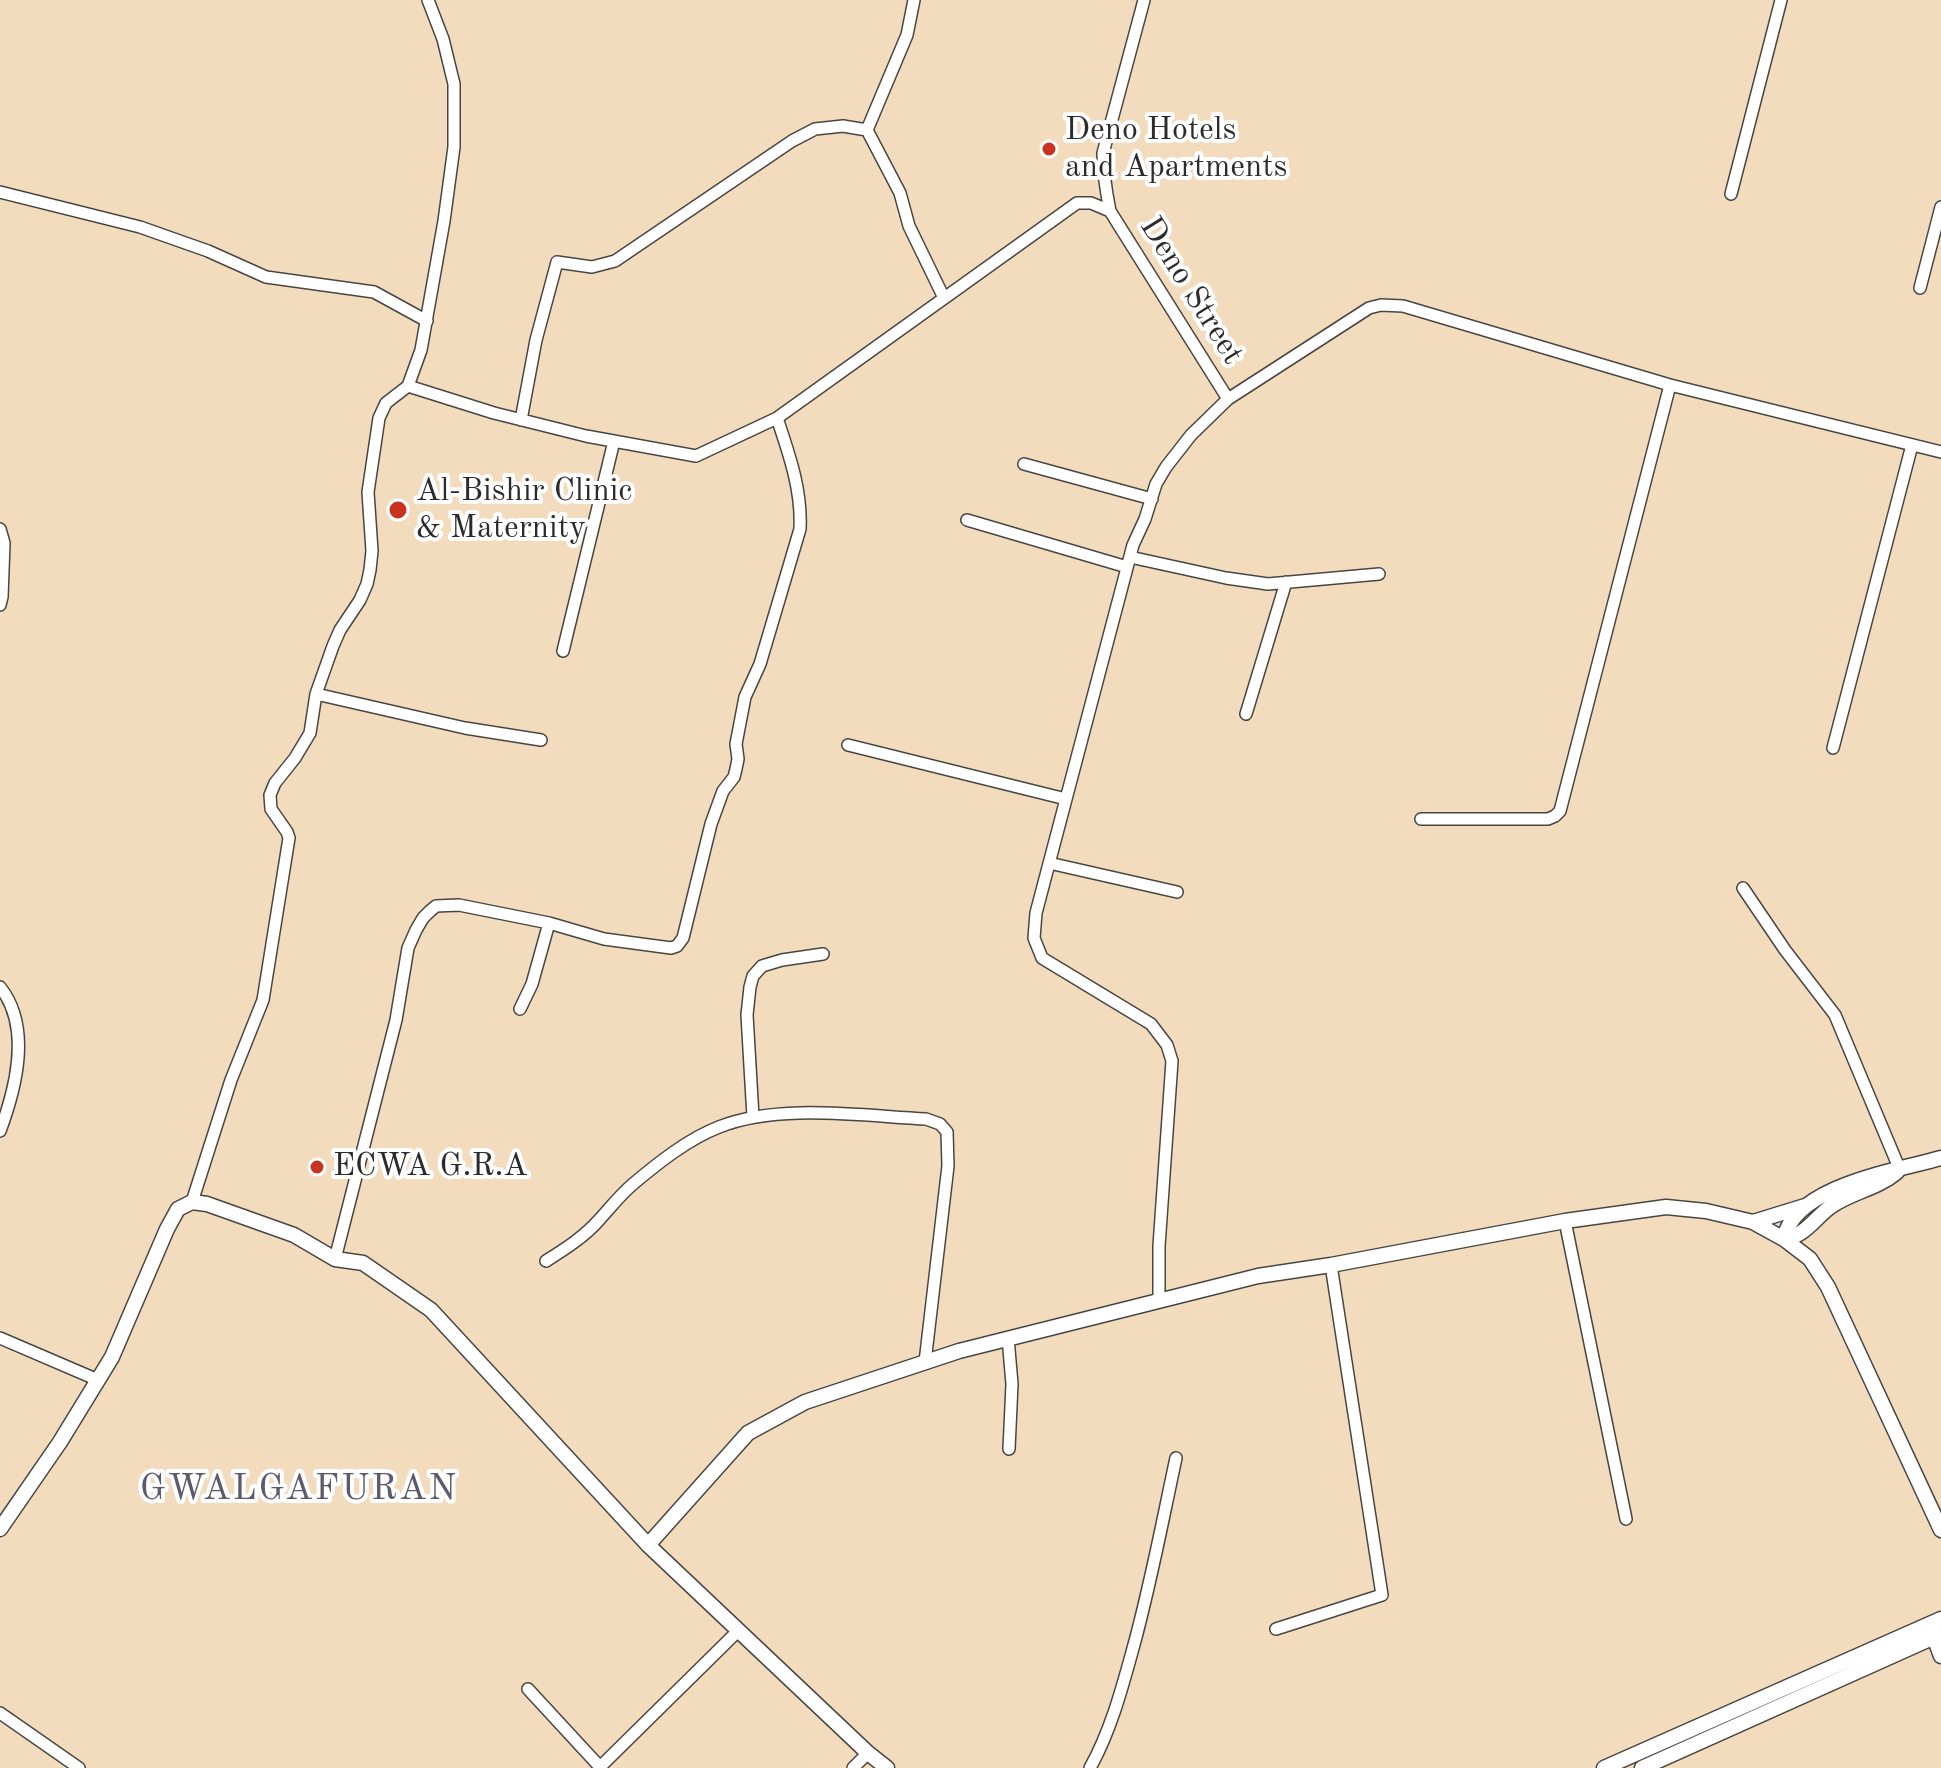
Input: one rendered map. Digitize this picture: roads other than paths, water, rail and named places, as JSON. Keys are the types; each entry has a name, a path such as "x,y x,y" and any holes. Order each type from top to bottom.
{"street":[{"path":"192,1202 231,1080 263,1000 289,838 271,809 270,795 310,733 316,694 333,646 367,584 372,551 368,492 379,418 386,403 408,386 427,321 454,147 454,84 443,39 428,0"},
{"path":"867,130 907,35 914,0"},
{"path":"1110,211 1103,153 1144,0"},
{"path":"1731,194 1781,0"},
{"path":"521,420 536,340 557,262 592,267 615,261 792,141 815,129 843,126 867,130"},
{"path":"867,130 900,193 909,226 944,298"},
{"path":"0,192 140,227 208,251 266,277 374,292 427,321"},
{"path":"408,386 521,420 696,456 777,418 1077,203 1091,203 1110,211"},
{"path":"1920,288 1941,207"},
{"name":"Deno Street","path":"1110,211 1228,399"},
{"path":"1159,1299 1159,1246 1172,1061 1167,1045 1151,1024 1042,958 1033,931 1128,562 1156,484 1191,435 1228,399 1369,308 1381,305 1403,306 1670,385 1941,452"},
{"path":"1421,819 1548,819 1560,811 1670,385"},
{"path":"335,1259 396,1020 408,948 423,918 436,906 474,907 604,939 671,948 683,938 711,824 723,791 734,777 738,759 736,744 745,697 760,664 800,529 801,512 795,475 777,418"},
{"path":"563,651 614,441"},
{"path":"1833,748 1912,445"},
{"path":"1024,464 1152,499"},
{"path":"967,520 1128,562 1268,584 1379,574"},
{"path":"0,529 4,543 0,605"},
{"path":"1246,714 1286,582"},
{"path":"316,694 465,728 541,740"},
{"path":"848,745 1066,799"},
{"path":"1049,863 1177,892"},
{"path":"1743,888 1835,1015 1900,1170"},
{"path":"520,1009 532,984 549,923"},
{"path":"753,1117 747,1015 753,976 762,966 823,954"},
{"path":"0,987 15,1015 19,1035 11,1103 0,1131"},
{"path":"546,1261 571,1246 598,1222 623,1192 665,1158 718,1127 775,1114 926,1119 940,1124 947,1132 948,1166 925,1362"},
{"path":"1753,1222 1806,1206 1829,1192 1879,1173 1941,1158"},
{"path":"1784,1239 1798,1235 1839,1201 1888,1180 1900,1170"},
{"path":"0,1529 60,1442 112,1357 178,1209 192,1202 207,1204 294,1235 335,1259 363,1263 431,1310 648,1545 887,1768"},
{"path":"1784,1239 1791,1223 1806,1206"},
{"path":"648,1545 748,1433 805,1402 925,1362 1159,1299 1258,1276 1565,1221 1666,1207 1706,1211 1753,1222 1784,1239 1810,1259 1828,1287 1941,1530"},
{"path":"1565,1221 1626,1519"},
{"path":"1810,1259 1811,1236 1816,1221"},
{"path":"1276,1629 1382,1595 1331,1265"},
{"path":"0,1338 98,1380"},
{"path":"1008,1338 1012,1384 1009,1449"},
{"path":"1090,1768 1120,1696 1143,1613 1176,1458"},
{"path":"1642,1768 1941,1619"},
{"path":"528,1689 600,1768 739,1630"},
{"path":"1604,1768 1938,1636 1941,1656"},
{"path":"0,1713 79,1768"},
{"path":"853,1768 868,1753"}],"place":[{"name":"Deno Hotels and Apartments","path":"1049,149"},
{"name":"Al-Bishir Clinic & Maternity","path":"398,510"},
{"name":"ECWA G.R.A","path":"317,1167"}],"district":[{"name":"GWALGAFURAN","path":"299,1490"}]}
